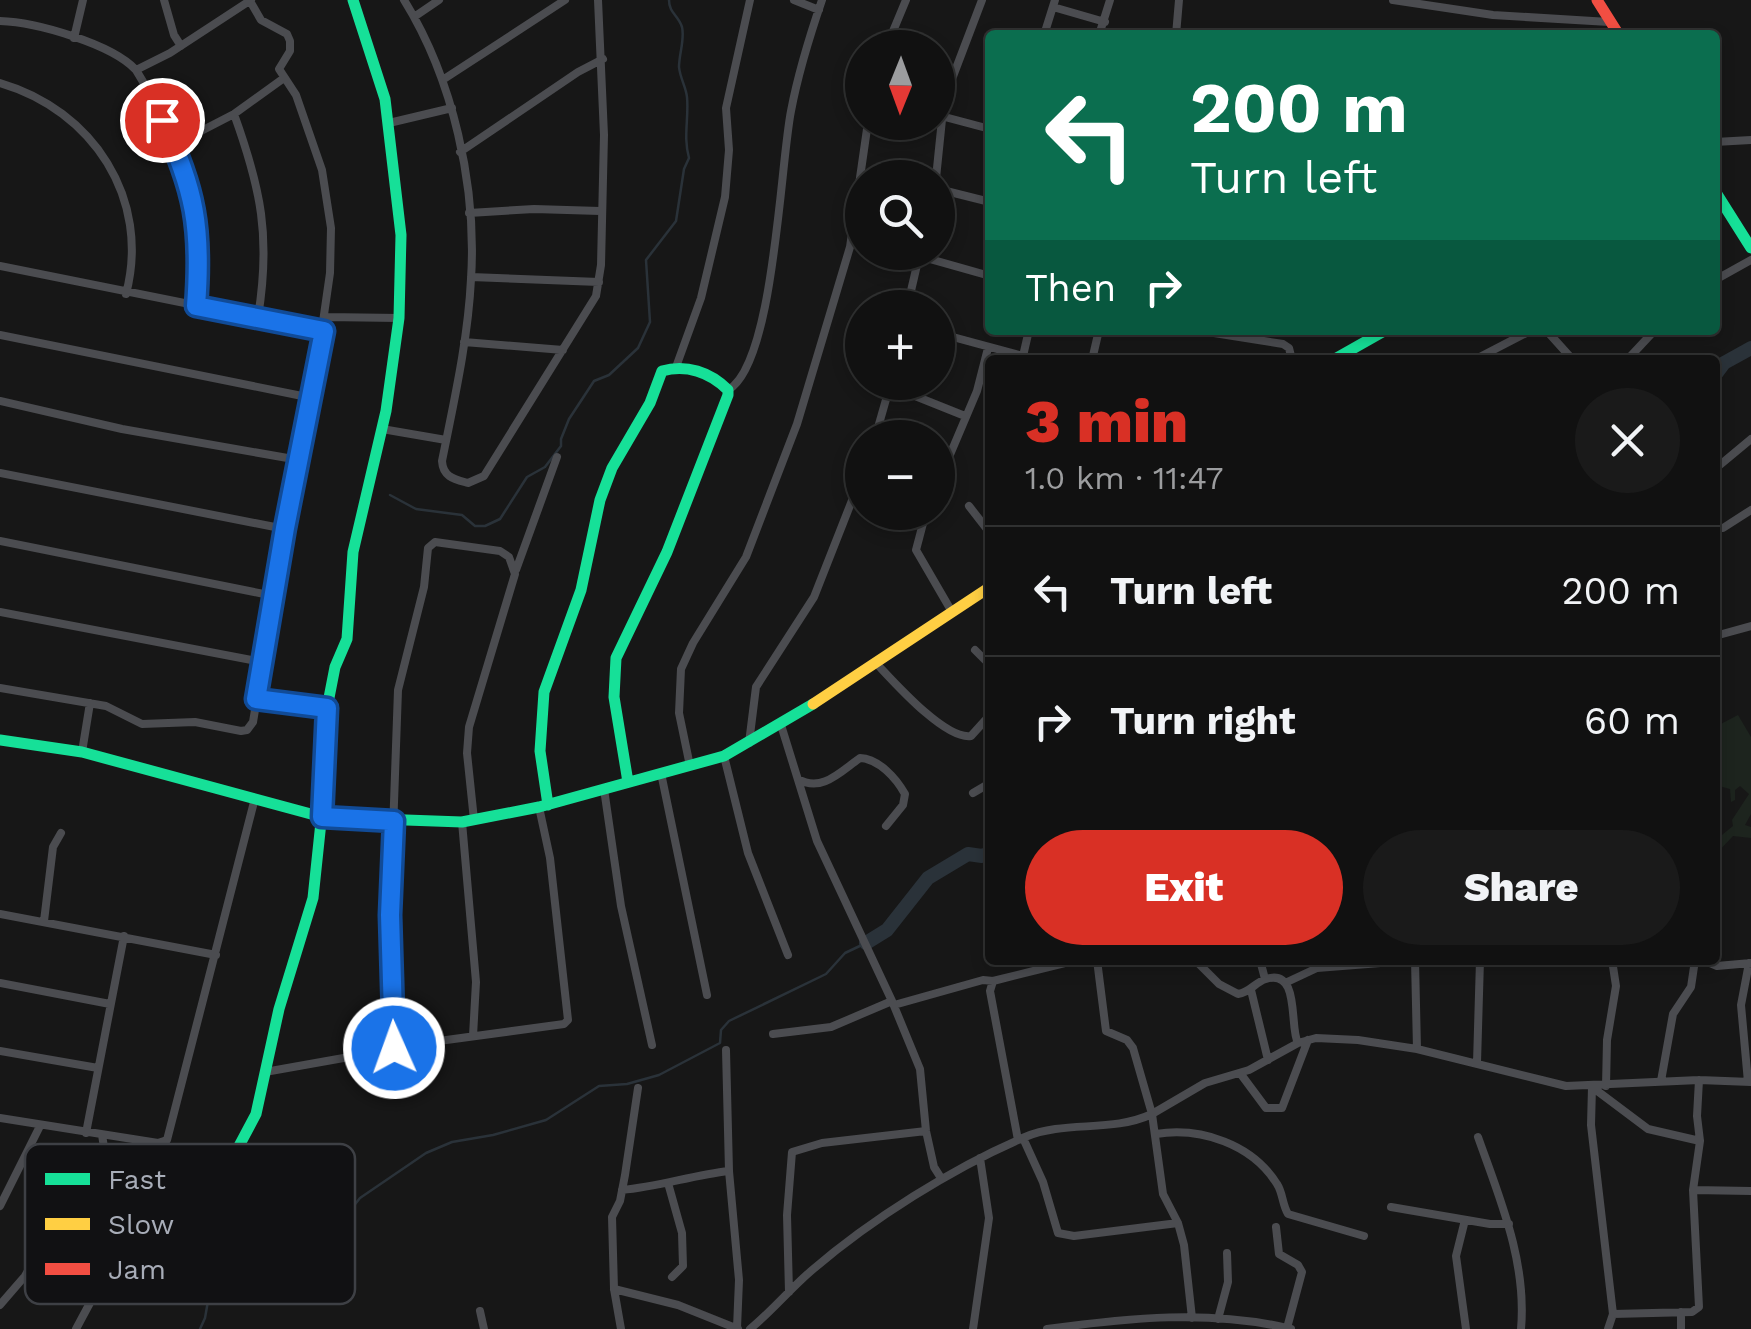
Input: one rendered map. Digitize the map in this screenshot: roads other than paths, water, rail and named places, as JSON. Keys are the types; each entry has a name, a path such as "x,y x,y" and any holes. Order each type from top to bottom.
{"street":[{"path":"74,38 82,0"},
{"path":"164,0 180,46"},
{"path":"0,688 114,709 142,724 195,722 241,731 251,726 324,331 331,243 322,170 296,95 280,64 290,51 287,34 261,20 251,0 136,70"},
{"path":"239,1144 256,1114 279,1008 313,898 322,817 327,708 335,668 348,639 353,552 381,429 399,318 400,234 383,85 353,0"},
{"path":"404,0 444,79 469,214 472,277 442,470 456,480 477,482 591,307 599,282 604,134 598,0"},
{"path":"414,17 439,0"},
{"path":"444,79 565,0"},
{"path":"676,367 701,298 726,197 726,108 750,0"},
{"path":"628,782 614,697 616,658 667,552 728,390 745,374 764,319 791,109 821,5 794,0"},
{"path":"894,30 906,0"},
{"path":"955,71 982,0"},
{"path":"1102,30 1110,0"},
{"path":"1176,30 1179,0"},
{"path":"1393,0 1493,15 1609,22"},
{"path":"1597,0 1615,30"},
{"path":"1046,30 1054,3 1105,22"},
{"path":"0,21 24,24 114,52 136,70 174,145 193,195 200,258 196,306"},
{"path":"460,152 578,72 603,60"},
{"path":"174,145 234,114 284,78"},
{"path":"0,84 42,98 66,116 113,172 134,234 134,260 126,294"},
{"path":"388,122 452,108"},
{"path":"234,114 258,182 262,210 263,264 258,316"},
{"path":"955,120 985,128"},
{"path":"690,766 679,713 681,670 746,556 798,424 850,247 865,140"},
{"path":"1720,142 1751,140"},
{"path":"955,193 985,201"},
{"path":"469,214 534,209 600,211"},
{"path":"1720,209 1751,248"},
{"path":"1720,277 1751,260"},
{"path":"955,265 985,274"},
{"path":"0,266 324,331"},
{"path":"472,277 599,282"},
{"path":"325,317 399,318"},
{"path":"1226,335 1283,344 1291,355"},
{"path":"1341,355 1377,335"},
{"path":"1484,355 1522,335"},
{"path":"1550,335 1568,355"},
{"path":"1632,355 1650,335"},
{"path":"0,336 312,398"},
{"path":"955,338 1020,355"},
{"path":"464,342 562,350"},
{"path":"986,355 988,348"},
{"path":"955,441 977,392 985,360"},
{"path":"266,1072 394,1048 564,1024 568,1020 544,806 539,731 544,692 581,590 596,516 612,468 650,403 662,371 676,367 714,378 728,390"},
{"path":"928,400 965,416"},
{"path":"0,401 122,429 299,460"},
{"path":"381,429 446,440"},
{"path":"1720,465 1751,438"},
{"path":"473,1036 476,967 468,821 469,727 515,574 557,456"},
{"path":"0,473 285,528"},
{"path":"969,506 985,527"},
{"path":"1720,528 1751,510"},
{"path":"748,744 756,687 814,597 845,518"},
{"path":"921,530 916,550 952,612"},
{"path":"0,541 274,596"},
{"path":"394,1048 390,915 398,690 421,598 428,548 434,542 488,546 509,557 515,574"},
{"path":"0,740 82,752 322,817 468,821 544,806 724,756 780,726 985,590"},
{"path":"0,612 262,662"},
{"path":"1720,635 1751,626"},
{"path":"975,650 985,660"},
{"path":"876,663 952,732 967,738 985,721"},
{"path":"256,699 327,708"},
{"path":"82,752 90,703"},
{"path":"780,726 817,840 920,1069 926,1131 934,1166 941,1178"},
{"path":"976,732 985,731"},
{"path":"724,756 748,853 788,955"},
{"path":"798,779 821,784 860,758 868,758 890,775 905,794 904,805 886,826"},
{"path":"661,774 706,995"},
{"path":"973,793 985,786"},
{"path":"604,789 619,894 652,1045"},
{"path":"0,1118 163,1143 170,1133 255,798"},
{"path":"44,921 53,846 61,834"},
{"path":"0,914 216,955"},
{"path":"86,1132 124,936"},
{"path":"750,1329 829,1256 941,1178 1021,1139 1048,1131 1134,1122 1206,1082 1240,1072 1303,1041 1358,1040 1416,1049 1554,1084 1592,1087 1661,1081 1750,1082 1748,1026 1741,1005 1750,963 1715,965"},
{"path":"774,1034 832,1027 893,1003 1057,965"},
{"path":"1098,965 1106,1031 1127,1040 1143,1074 1163,1194 1178,1223 1200,1329"},
{"path":"1201,965 1238,994 1252,990 1265,979 1284,983 1293,999 1293,1030 1303,1041"},
{"path":"1261,965 1265,979"},
{"path":"1284,983 1306,971 1344,965"},
{"path":"1416,1049 1417,965"},
{"path":"1478,1063 1480,965"},
{"path":"1606,1086 1607,1040 1616,986 1613,965"},
{"path":"1661,1081 1673,1014 1691,986 1695,965"},
{"path":"993,981 990,992 1021,1139 1042,1182 1058,1233 1074,1236 1178,1223"},
{"path":"0,982 110,1004"},
{"path":"1252,990 1268,1060"},
{"path":"1240,1072 1266,1108 1282,1108 1303,1041"},
{"path":"614,1289 678,1305 737,1329 726,1050"},
{"path":"0,1051 98,1068"},
{"path":"1613,1314 1696,1310 1700,1303 1693,1190 1700,1140 1699,1080"},
{"path":"1592,1087 1648,1129 1700,1140"},
{"path":"1592,1087 1591,1124 1613,1314 1608,1329"},
{"path":"621,1329 614,1289 612,1217 622,1190 638,1088"},
{"path":"31,1144 40,1126"},
{"path":"789,1292 787,1215 792,1152 822,1143 926,1131"},
{"path":"1156,1134 1180,1132 1214,1137 1260,1163 1280,1188 1288,1214 1364,1236"},
{"path":"102,1135 104,1144"},
{"path":"1478,1137 1509,1224 1524,1297 1521,1329"},
{"path":"144,1141 147,1144"},
{"path":"0,1206 25,1156"},
{"path":"973,1329 988,1218 980,1158"},
{"path":"622,1190 730,1171"},
{"path":"668,1183 682,1233 683,1266 672,1277"},
{"path":"1693,1190 1751,1191"},
{"path":"1391,1207 1509,1224"},
{"path":"1465,1220 1456,1256 1466,1329"},
{"path":"1046,1329 1134,1318 1218,1319 1289,1328 1302,1272 1298,1265 1279,1254 1276,1227"},
{"path":"1218,1319 1228,1282 1227,1253"},
{"path":"0,1305 25,1276"},
{"path":"76,1329 89,1304"},
{"path":"480,1311 484,1329"},
{"path":"1680,1312 1681,1329"}],"waterway":[{"path":"390,495 416,509 462,515 475,526 500,519 527,477 545,467 561,446 569,419 594,381 609,375 638,348 650,322 646,260 676,221 689,158 687,97 679,67 683,32 669,0"},
{"path":"1720,368 1751,348"},
{"path":"866,943 887,930 928,878 968,854 985,855"},
{"path":"355,1204 426,1153 452,1142 546,1120 599,1086 627,1084 659,1075 720,1043 721,1030 729,1021 826,974 845,953 864,944"},
{"path":"200,1329 207,1304"}]}
